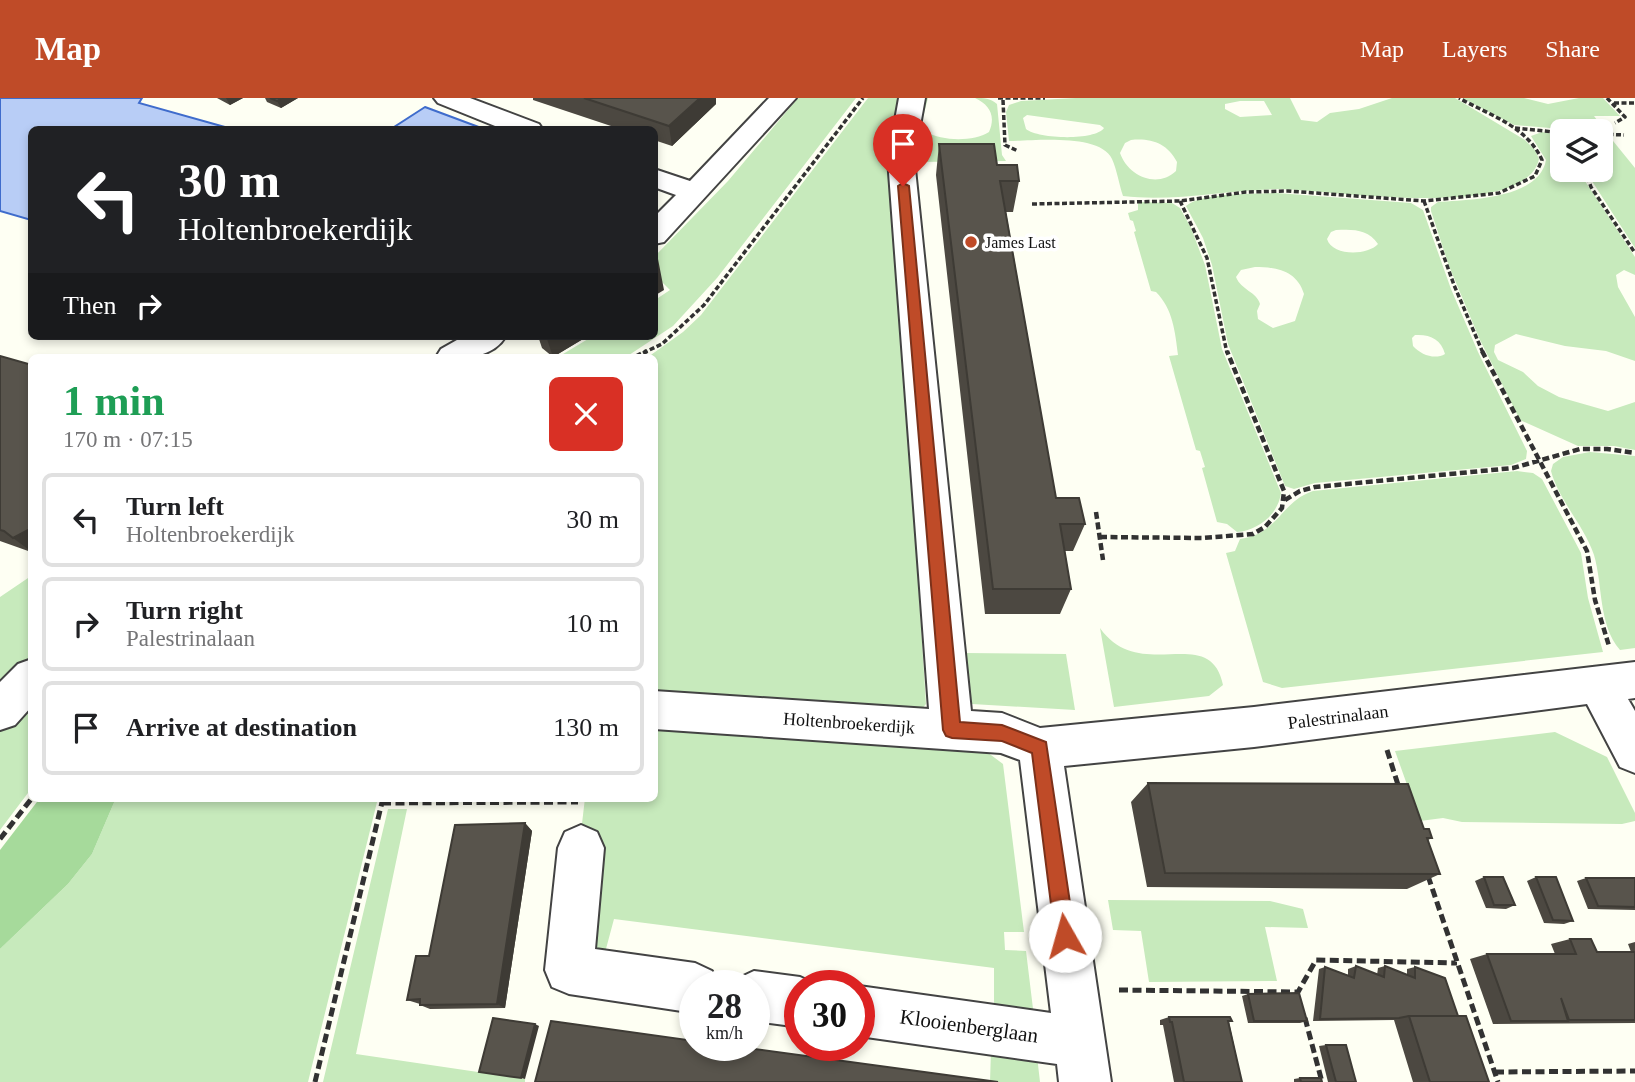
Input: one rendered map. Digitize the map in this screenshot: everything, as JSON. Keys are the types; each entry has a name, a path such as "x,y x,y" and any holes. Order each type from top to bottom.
{"street":[{"path":"447,98 520,126"},
{"path":"658,231 783,98"},
{"path":"912,98 901,159 952,730"},
{"path":"658,178 695,192"},
{"path":"457,354 483,340"},
{"path":"0,711 28,681"},
{"path":"1620,681 1635,753"},
{"name":"Palestrinalaan","path":"1040,748 1374,712 1620,681"},
{"name":"Holtenbroekerdijk","path":"658,710 1002,733 1040,748"},
{"name":"Klooienberglaan","path":"875,1015 1082,1062 1040,748"},
{"path":"581,848 569,970 679,986"}],"path":[{"path":"641,354 662,344 704,305 863,98"},
{"path":"998,98 1045,98"},
{"path":"1032,204 1180,201 1246,192 1288,191 1424,201 1499,193 1535,176 1542,165 1540,154 1525,136 1459,98"},
{"path":"1607,98 1625,117 1615,123"},
{"path":"1003,100 1005,145 1018,151"},
{"path":"1613,103 1635,103"},
{"path":"1512,128 1550,132"},
{"path":"1613,135 1624,135"},
{"path":"1589,182 1635,253"},
{"path":"1180,201 1208,258 1223,342 1284,491 1285,500"},
{"path":"1424,201 1472,329 1587,551 1602,624 1620,681"},
{"path":"1100,537 1202,538 1253,534 1273,519 1285,500 1300,491 1315,487 1513,468 1566,452 1583,450 1611,449 1635,453"},
{"path":"1096,512 1103,560"},
{"path":"1374,712 1401,792"},
{"path":"0,839 29,802"},
{"path":"315,1082 383,802"},
{"path":"1426,871 1498,1082"},
{"path":"1322,1082 1298,992 1316,960 1457,963"},
{"path":"1072,990 1298,992"},
{"path":"1494,1072 1635,1071"}],"green space":[{"path":"798,98 856,98 717,278 673,326 658,336 658,298 670,290 658,278 658,253 728,181"},
{"path":"868,98 904,98 891,159 926,704 921,710 658,696 658,354 652,354 701,315"},
{"path":"920,98 928,98 922,121 926,132 958,139 989,132 992,116 984,104 975,98 987,99 997,104 1002,155 1006,161 917,162 915,140"},
{"path":"1076,98 1290,98 1301,120 1317,122 1330,113 1359,109 1392,98 1455,98 1525,140 1535,150 1539,159 1526,179 1499,191 1463,197 1421,198 1277,189 1161,198 1123,196 1112,159 1094,145 1065,140 1009,141 1006,112 1009,105 1021,101","holes":["1264,101 1272,115 1240,117 1225,109 1225,104","1027,115 1100,125 1104,128 1079,137 1054,137 1026,129 1023,118","1131,140 1158,143 1168,150 1177,162 1176,171 1160,179 1136,174 1120,153 1125,143"]},
{"path":"1462,98 1524,98 1548,104 1579,98 1603,98 1620,116 1550,119 1550,128 1514,125"},
{"path":"1542,132 1550,134 1550,182 1586,182 1635,257 1635,275 1624,270 1616,275 1618,287 1635,317 1635,361 1606,351 1565,346 1516,334 1495,345 1494,352 1498,360 1523,372 1538,386 1559,397 1608,411 1635,402 1635,450 1614,446 1578,446 1520,420 1480,340 1449,266 1431,207 1438,202 1501,195 1531,183 1541,173 1546,160 1531,136"},
{"path":"1613,141 1635,168 1635,248 1593,182 1613,182"},
{"path":"1277,193 1411,203 1423,210 1451,289 1478,352 1527,451 1526,459 1511,465 1315,483 1294,489 1285,486 1228,344 1212,265 1203,238 1186,206 1194,201 1216,196","holes":["1336,230 1365,233 1378,244 1366,251 1342,251 1330,245 1327,239 1331,232","1271,268 1291,275 1304,294 1295,321 1273,328 1258,319 1258,300 1236,277 1241,270","1415,335 1434,338 1445,354 1437,357 1424,354 1413,346 1412,338"]},
{"path":"1138,202 1172,203 1180,208 1191,228 1205,265 1222,349 1281,493 1276,508 1266,520 1245,531 1237,532 1227,524 1217,522 1202,468 1205,467 1200,451 1196,450 1169,356 1178,355 1172,321 1162,299 1156,292 1151,291 1134,232 1136,231 1128,213 1138,210"},
{"path":"586,340 652,340 631,354 563,354"},
{"path":"1590,452 1635,456 1635,648 1620,650 1613,640 1604,616 1597,567 1590,544 1560,493 1551,471 1553,464 1563,457"},
{"path":"1517,471 1533,473 1542,479 1581,553 1588,598 1603,652 1282,688 1263,682 1226,553 1235,551 1240,539 1263,531 1293,502 1313,491"},
{"path":"28,578 28,668 0,697 0,597"},
{"path":"1100,628 1116,644 1134,652 1189,654 1204,658 1216,667 1223,685 1209,696 1114,707"},
{"path":"964,653 1066,654 1075,710 972,704"},
{"path":"28,692 28,793 0,830 0,721"},
{"path":"658,723 983,749 1003,764 1024,932 1004,932 1005,950 1026,951 1034,1017 994,1011 994,968 614,919 603,960 587,938 599,832 581,832 585,802 658,802"},
{"path":"1555,732 1607,757 1635,813 1635,821 1622,824 1462,822 1443,818 1420,821 1395,751"},
{"path":"37,802 114,802 92,854 68,884 0,949 0,850"},
{"path":"114,802 377,802 308,1082 0,1082 0,949 68,884 92,854"},
{"path":"388,809 407,809 356,1054 525,1079 525,1082 323,1082"},
{"path":"1108,900 1270,901 1303,909 1308,928 1265,927 1277,981 1149,982 1141,931 1113,930"},
{"path":"991,1050 1037,1056 1040,1082 990,1082"}],"water":[{"path":"0,98 142,98 139,103 221,126 28,126 28,219 0,211"},
{"path":"425,107 476,126 396,126"}],"building":[{"path":"584,98 700,98 669,126"},
{"path":"939,144 994,144 997,165 1017,165 1019,181 1000,181 1056,498 1079,498 1085,524 1060,524 1071,589 993,589"},
{"path":"0,356 28,364 28,530 13,538 0,530"},
{"path":"1148,783 1408,784 1424,829 1429,829 1432,838 1427,838 1440,874 1165,873"},
{"path":"525,823 497,1004 420,1005 420,999 407,1000 416,956 429,956 455,825"},
{"path":"1484,877 1503,877 1515,905 1494,905"},
{"path":"1536,877 1556,877 1573,921 1553,920"},
{"path":"1586,878 1635,878 1635,907 1598,906"},
{"path":"1570,939 1591,939 1597,952 1635,952 1635,1020 1569,1020 1561,998 1568,1021 1511,1021 1487,954 1576,954"},
{"path":"1356,966 1384,977 1385,966 1415,978 1415,967 1445,978 1458,1016 1320,1019 1325,967 1354,978"},
{"path":"1299,993 1307,1021 1254,1021 1248,994"},
{"path":"1409,1016 1466,1016 1489,1082 1430,1082"},
{"path":"1169,1017 1230,1017 1232,1021 1228,1021 1242,1082 1184,1082"},
{"path":"493,1018 535,1024 521,1078 479,1072"},
{"path":"551,1021 679,1039 679,1061 770,1061 770,1051 784,1053 784,1061 843,1061 998,1082 535,1082"},
{"path":"1326,1045 1346,1045 1356,1082 1336,1082"},
{"path":"1300,1078 1321,1078 1322,1082 1301,1082"}],"place":[{"name":"James Last","path":"971,242"}],"route":[{"path":"903,186 952,730 1002,733 1040,748 1065,936"}]}
